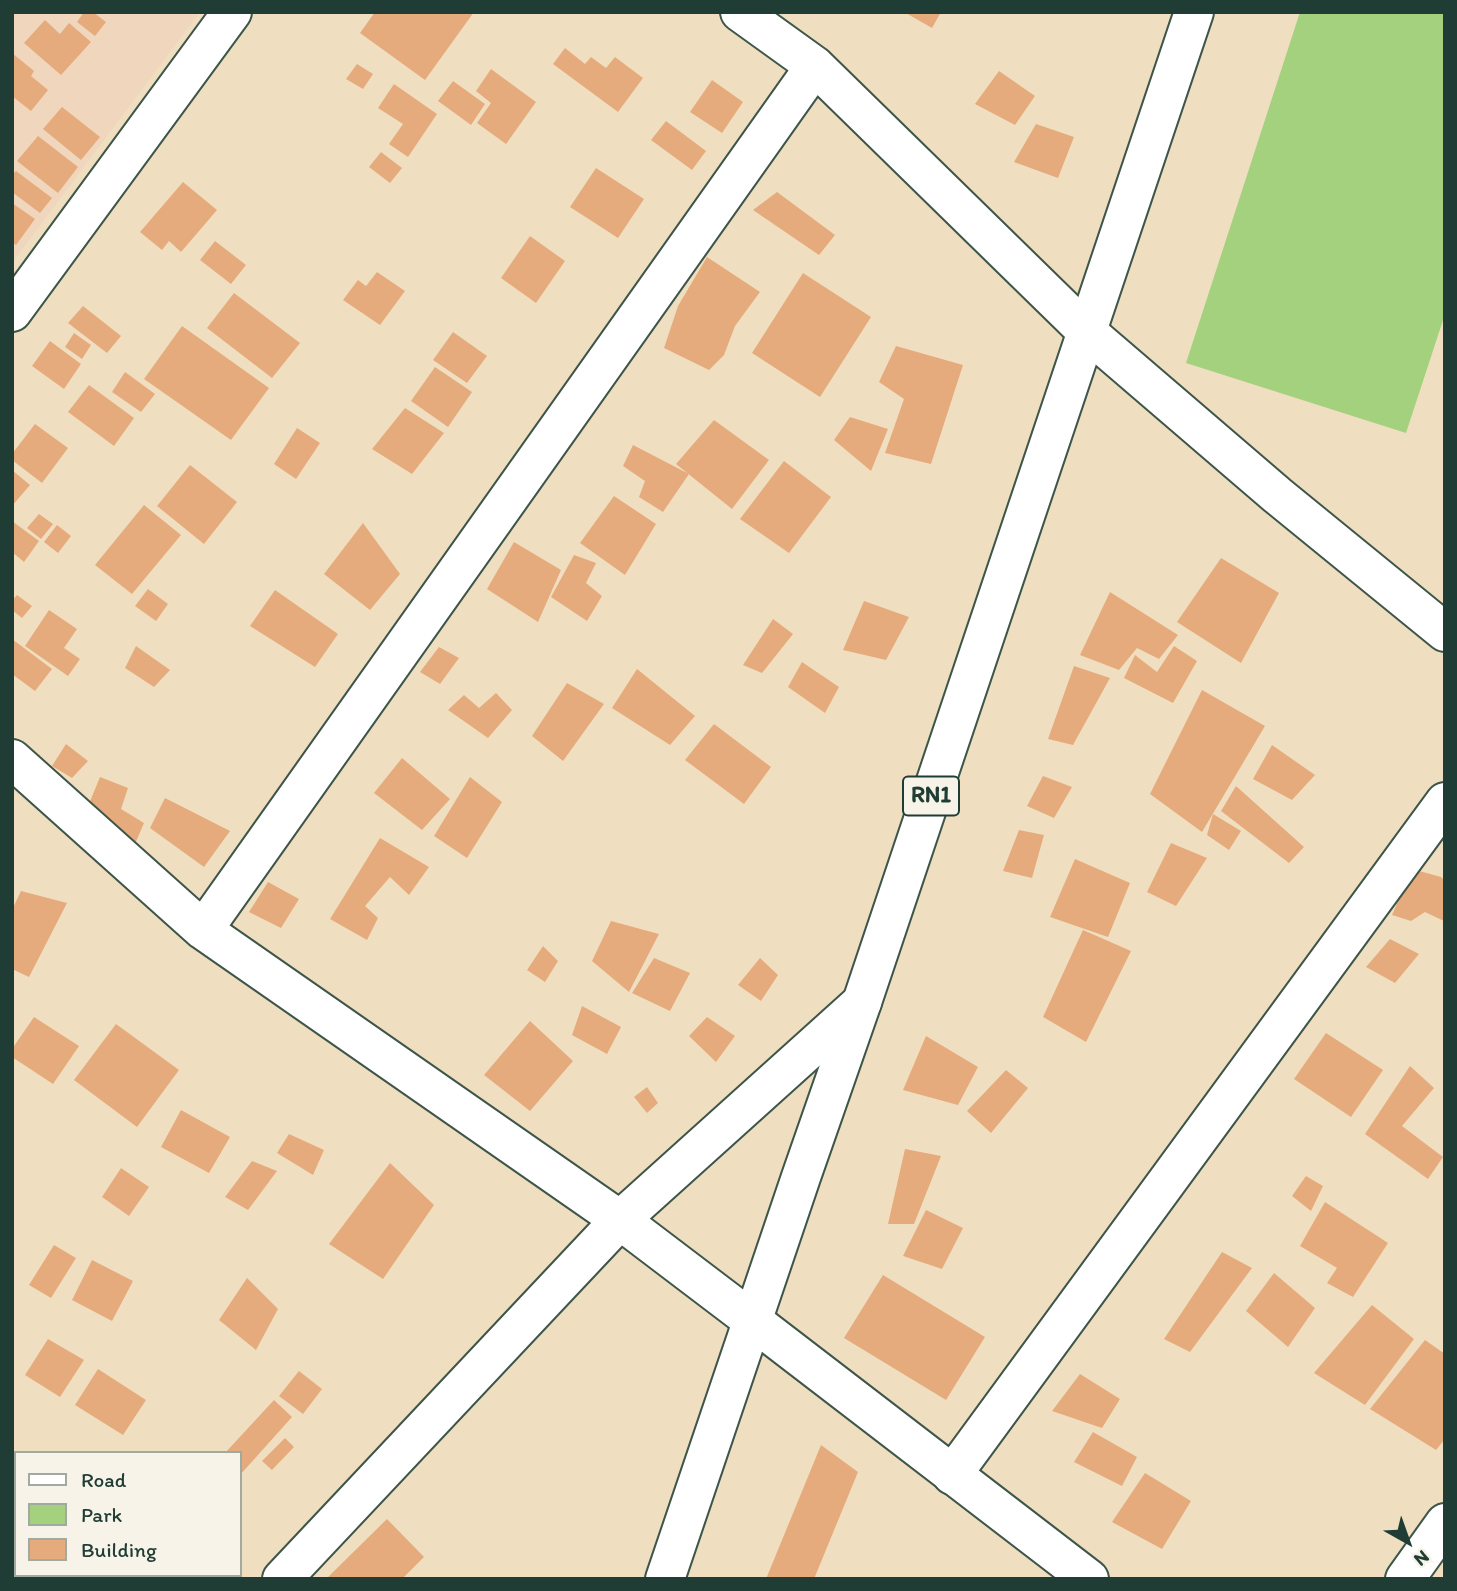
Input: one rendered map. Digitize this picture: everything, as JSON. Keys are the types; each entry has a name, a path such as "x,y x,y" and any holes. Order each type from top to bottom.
{"main road":[{"path":"12,312 232,12"},
{"path":"740,12 815,66 1086,331 1277,495 1445,632"},
{"name":"RN1","path":"665,1579 1194,12"},
{"path":"202,930 815,66"},
{"path":"12,760 202,930 620,1220 1089,1579"},
{"path":"952,1475 1445,802"},
{"path":"282,1579 620,1220 862,1002"},
{"path":"1405,1579 1445,1523"}],"shaded area":[{"path":"12,12 200,12 12,263"}],"green space":[{"path":"1300,12 1445,12 1445,314 1406,433 1186,363"}],"building":[{"path":"84,12 93,12 106,22 95,36 77,22"},
{"path":"375,12 474,12 425,80 360,33"},
{"path":"904,12 941,12 932,28"},
{"path":"45,20 60,34 69,23 91,42 61,75 24,43"},
{"path":"565,48 585,64 591,57 606,68 615,57 643,78 618,112 553,64"},
{"path":"12,53 34,71 31,76 48,90 31,111 12,96"},
{"path":"357,64 373,74 363,89 346,79"},
{"path":"491,69 536,102 506,144 477,123 491,103 476,91"},
{"path":"999,71 1035,96 1015,125 975,104"},
{"path":"712,80 743,102 722,133 690,112"},
{"path":"453,81 485,104 471,125 438,101"},
{"path":"394,84 437,114 408,157 389,144 403,124 378,108"},
{"path":"62,107 100,137 81,160 43,129"},
{"path":"666,121 706,151 692,170 651,140"},
{"path":"1036,124 1074,137 1058,178 1014,162"},
{"path":"38,136 78,167 58,193 17,161"},
{"path":"381,152 402,168 390,183 369,167"},
{"path":"596,168 644,199 618,238 570,207"},
{"path":"16,171 52,198 40,213 12,192 12,175"},
{"path":"183,182 217,210 181,252 169,241 162,250 140,232"},
{"path":"777,192 835,235 819,255 753,210"},
{"path":"12,203 35,219 16,245 12,242"},
{"path":"530,236 565,261 536,303 501,278"},
{"path":"215,241 246,265 231,284 200,260"},
{"path":"707,257 760,292 735,326 724,355 709,370 664,348 678,306"},
{"path":"377,272 405,291 380,325 343,300 358,280 366,286"},
{"path":"803,273 871,317 820,397 752,353"},
{"path":"234,293 300,343 272,378 207,328"},
{"path":"83,306 121,336 107,353 68,323"},
{"path":"182,326 269,388 231,440 144,379"},
{"path":"453,332 487,356 467,383 433,360"},
{"path":"74,333 91,345 82,359 65,347"},
{"path":"50,341 81,364 64,389 32,366"},
{"path":"896,346 963,365 931,464 885,453 904,399 879,382"},
{"path":"435,367 472,392 448,427 411,401"},
{"path":"125,372 155,394 141,412 112,392"},
{"path":"89,385 134,418 114,446 68,412"},
{"path":"405,408 444,433 412,474 372,449"},
{"path":"850,417 888,429 871,471 834,440"},
{"path":"714,420 769,460 732,509 676,464"},
{"path":"35,424 68,448 42,483 12,460 12,454"},
{"path":"297,428 320,443 296,479 274,464"},
{"path":"633,445 689,474 663,512 639,497 645,481 623,466"},
{"path":"784,461 831,497 789,553 740,519"},
{"path":"190,465 237,502 204,544 157,506"},
{"path":"12,470 30,485 12,506"},
{"path":"614,496 656,524 625,575 580,543"},
{"path":"144,505 181,535 132,594 95,565"},
{"path":"39,514 53,524 41,539 27,528"},
{"path":"12,521 39,541 24,562 12,552"},
{"path":"363,523 400,574 370,610 324,574"},
{"path":"57,525 71,536 58,553 44,542"},
{"path":"514,542 561,570 538,622 487,589"},
{"path":"574,555 596,563 586,583 602,596 587,621 551,597"},
{"path":"1221,558 1279,593 1241,663 1177,622"},
{"path":"148,589 168,604 156,621 135,606"},
{"path":"275,590 338,634 315,667 250,626"},
{"path":"1110,592 1178,635 1159,659 1137,648 1119,670 1080,655"},
{"path":"17,595 32,606 22,618 12,610 12,601"},
{"path":"864,601 909,617 886,660 843,650"},
{"path":"49,610 77,629 64,648 80,659 68,676 25,646"},
{"path":"773,619 793,634 762,673 743,665"},
{"path":"12,639 52,669 35,691 12,674"},
{"path":"136,646 170,670 154,687 125,668"},
{"path":"1174,646 1197,661 1173,703 1124,678 1135,655 1157,672"},
{"path":"439,647 459,658 440,684 420,672"},
{"path":"802,662 839,687 825,713 788,687"},
{"path":"1074,666 1110,678 1073,745 1048,739"},
{"path":"637,669 695,716 670,745 612,708"},
{"path":"567,683 604,704 563,761 532,736"},
{"path":"1202,690 1265,726 1202,832 1150,794"},
{"path":"496,693 512,710 488,738 448,710 464,695 479,708"},
{"path":"714,724 771,767 744,804 685,760"},
{"path":"66,744 88,761 72,778 52,766"},
{"path":"1272,745 1315,775 1292,800 1253,779"},
{"path":"402,758 450,799 422,830 374,793"},
{"path":"1043,776 1072,787 1054,818 1027,806"},
{"path":"100,777 128,788 121,809 144,823 135,844 84,816"},
{"path":"470,777 502,802 467,858 434,836"},
{"path":"1236,786 1304,847 1289,863 1221,811"},
{"path":"165,798 230,831 204,867 150,828"},
{"path":"1213,814 1241,831 1229,850 1207,835"},
{"path":"1019,830 1044,835 1032,878 1003,871"},
{"path":"380,838 429,867 409,895 390,877 365,906 378,918 367,940 330,919"},
{"path":"1171,843 1207,858 1176,906 1147,892"},
{"path":"1075,859 1130,883 1108,937 1050,917"},
{"path":"1412,869 1441,877 1445,881 1444,921 1425,912 1411,921 1392,915"},
{"path":"268,882 299,899 281,928 249,912"},
{"path":"21,891 67,903 29,977 12,969 12,910"},
{"path":"611,921 659,934 629,992 592,961"},
{"path":"1083,930 1131,951 1086,1042 1043,1017"},
{"path":"1390,939 1419,954 1395,983 1366,967"},
{"path":"543,946 558,961 545,982 527,970"},
{"path":"654,958 690,973 670,1011 632,993"},
{"path":"760,958 778,975 761,1001 738,985"},
{"path":"582,1006 621,1027 607,1054 572,1035"},
{"path":"34,1017 79,1046 53,1084 12,1057 12,1049"},
{"path":"707,1017 735,1036 716,1062 689,1036"},
{"path":"530,1021 573,1061 530,1111 484,1075"},
{"path":"116,1024 179,1070 137,1127 74,1080"},
{"path":"1326,1033 1383,1070 1351,1117 1294,1079"},
{"path":"926,1036 978,1067 958,1105 903,1090"},
{"path":"1410,1066 1434,1088 1402,1126 1443,1157 1428,1179 1365,1134"},
{"path":"1006,1070 1028,1088 991,1133 967,1111"},
{"path":"647,1087 658,1103 647,1113 634,1097"},
{"path":"181,1110 230,1137 209,1173 161,1147"},
{"path":"289,1134 324,1150 313,1175 277,1153"},
{"path":"905,1149 941,1156 914,1224 888,1224"},
{"path":"252,1161 277,1171 248,1210 225,1197"},
{"path":"390,1163 434,1205 383,1279 329,1244"},
{"path":"121,1168 149,1187 129,1216 102,1197"},
{"path":"1306,1176 1323,1186 1311,1211 1292,1196"},
{"path":"1325,1202 1388,1243 1353,1297 1327,1283 1337,1268 1300,1246"},
{"path":"926,1210 963,1228 942,1269 903,1256"},
{"path":"54,1245 76,1258 51,1298 29,1285"},
{"path":"1222,1252 1252,1268 1190,1352 1164,1339"},
{"path":"92,1260 133,1281 112,1321 72,1300"},
{"path":"1274,1273 1315,1308 1288,1347 1246,1311"},
{"path":"883,1275 985,1337 946,1400 844,1338"},
{"path":"247,1278 278,1309 256,1350 219,1320"},
{"path":"1372,1305 1414,1339 1365,1405 1314,1373"},
{"path":"48,1339 84,1360 60,1397 25,1375"},
{"path":"1425,1340 1445,1354 1445,1439 1436,1450 1370,1409"},
{"path":"98,1369 146,1400 123,1435 75,1405"},
{"path":"299,1371 322,1389 303,1414 279,1396"},
{"path":"1080,1374 1120,1399 1102,1428 1052,1411"},
{"path":"274,1400 292,1417 242,1473 242,1451 227,1451"},
{"path":"1093,1432 1137,1457 1122,1486 1074,1462"},
{"path":"285,1438 294,1447 272,1470 262,1461"},
{"path":"821,1445 858,1472 814,1579 766,1579"},
{"path":"1145,1473 1191,1501 1162,1549 1112,1522"},
{"path":"387,1519 424,1557 402,1579 326,1579"}]}
